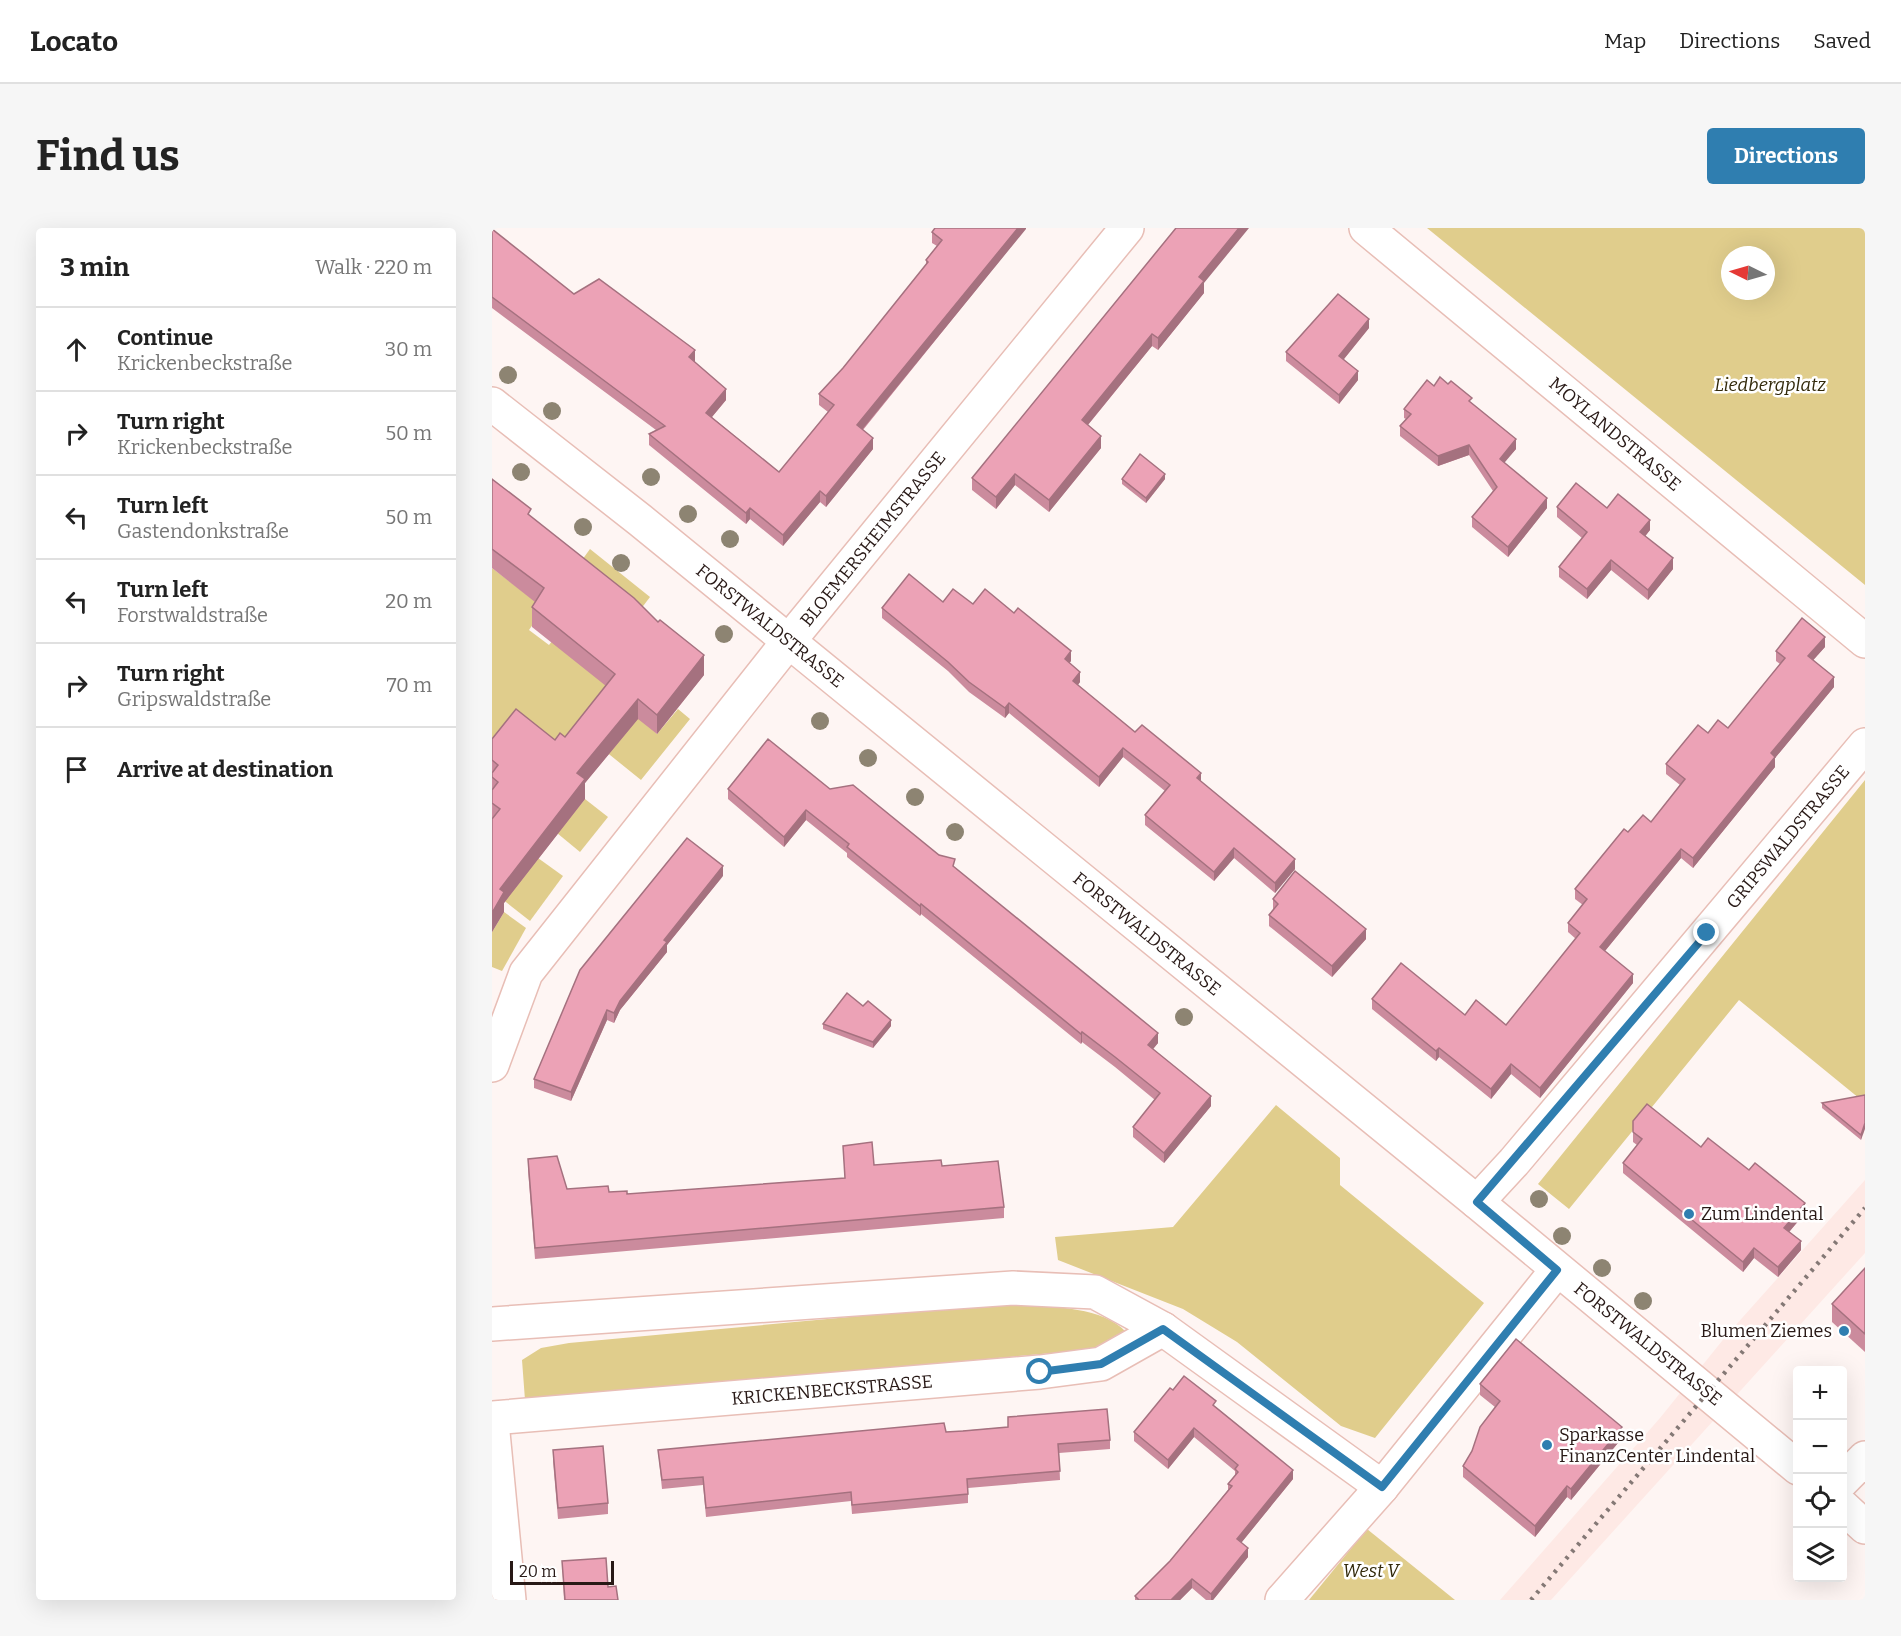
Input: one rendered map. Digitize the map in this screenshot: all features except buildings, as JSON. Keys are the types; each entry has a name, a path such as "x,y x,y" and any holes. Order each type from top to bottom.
{"street":[{"name":"BLOEMERSHEIMSTRASSE","path":"492,1065 526,973 788,642 1127,228"},
{"name":"MOYLANDSTRASSE","path":"1366,228 1865,641"},
{"name":"FORSTWALDSTRASSE","path":"492,404 640,520 1477,1202 1793,1465"},
{"name":"GRIPSWALDSTRASSE","path":"1477,1202 1514,1162 1865,745"},
{"path":"1282,1600 1382,1487 1557,1270"},
{"path":"492,1324 1013,1288 1095,1292 1163,1329 1382,1487"},
{"name":"KRICKENBECKSTRASSE","path":"492,1420 1040,1372 1101,1364 1163,1329"},
{"path":"492,1420 509,1600"},
{"path":"1847,1476 1865,1458"},
{"path":"1847,1511 1865,1527"}],"shaded area":[{"path":"1865,1180 1865,1253 1551,1600 1500,1600 1660,1418 1726,1336"}],"green space":[{"name":"Liedbergplatz","path":"1427,228 1865,228 1865,585"},
{"path":"590,549 650,597 634,618 577,567"},
{"path":"492,568 544,608 529,630 549,645 557,635 594,665 657,734 678,709 690,719 641,780 584,734 492,759"},
{"path":"1865,780 1865,1103 1739,1000 1569,1209 1538,1184"},
{"path":"585,799 608,817 580,852 557,833"},
{"path":"538,858 563,876 530,921 492,891 492,868"},
{"path":"504,912 526,928 502,971 492,967 492,932"},
{"path":"1276,1105 1340,1158 1340,1185 1484,1303 1375,1438 1341,1426 1237,1342 1183,1309 1058,1260 1055,1237 1173,1227"},
{"path":"1022,1305 1092,1313 1116,1324 1126,1332 1110,1348 525,1400 522,1360 541,1348 569,1343 936,1309"},
{"name":"West V","path":"1367,1529 1455,1600 1309,1600"}],"railway":[{"path":"1531,1600 1865,1208"}],"place":[{"name":"Zum Lindental","path":"1689,1214"},
{"name":"Blumen Ziemes","path":"1844,1331"},
{"name":"Sparkasse FinanzCenter Lindental","path":"1547,1445"}],"route":[{"path":"1040,1372 1101,1364 1163,1329 1382,1487 1557,1270 1477,1202 1514,1162 1707,933"}]}
